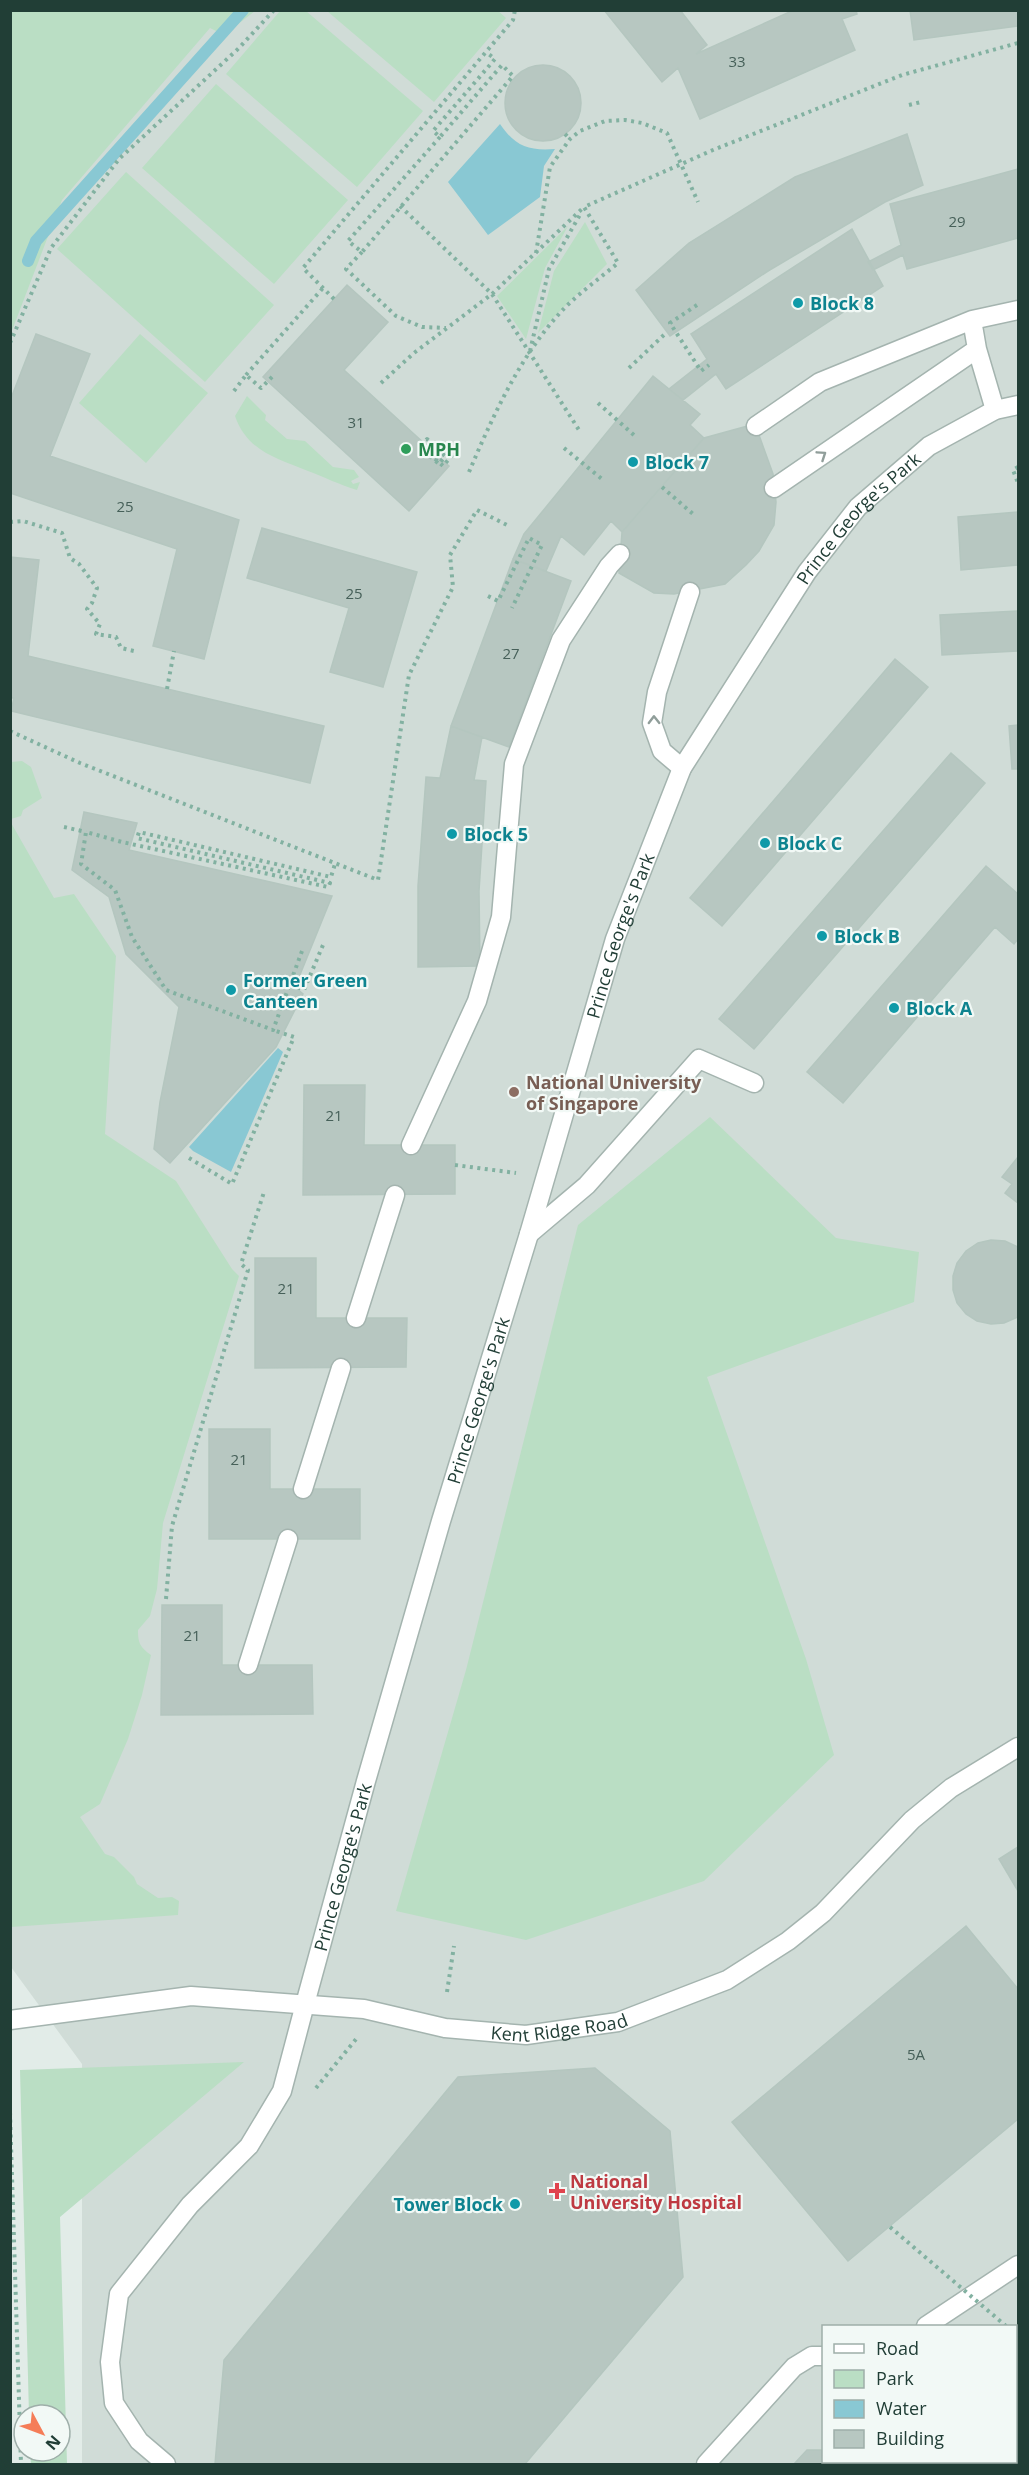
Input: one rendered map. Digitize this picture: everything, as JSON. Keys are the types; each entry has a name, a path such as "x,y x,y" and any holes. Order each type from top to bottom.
{"street":[{"path":"756,426 820,382 972,320 1018,310"},
{"path":"972,320 977,349 995,410"},
{"path":"774,488 977,349"},
{"name":"Prince George's Park","path":"166,2464 139,2441 114,2403 110,2362 119,2294 190,2205 249,2146 282,2091 425,1577 615,939 682,768 807,572 858,507 929,446 995,410 1018,405"},
{"path":"411,1145 477,1001 501,917 514,764 561,640 609,566 620,554"},
{"path":"682,768 662,751 652,723 660,682 690,592"},
{"path":"529,1234 587,1185 699,1059 754,1083"},
{"path":"356,1318 395,1195"},
{"path":"303,1489 341,1368"},
{"path":"248,1665 288,1539"},
{"name":"Kent Ridge Road","path":"10,2020 191,1995 364,2009 445,2028 526,2035 618,2022 727,1980 788,1941 823,1913 912,1820 951,1788 1018,1747"},
{"path":"928,2325 1018,2265"},
{"path":"706,2464 794,2367 812,2356 822,2356"}],"path":[{"path":"10,343 51,248 118,159 239,48 274,10"},
{"path":"334,299 303,268 513,20 515,10"},
{"path":"381,382 492,294 584,207 681,164 902,75 1018,43"},
{"path":"440,137 433,131 495,59 486,52"},
{"path":"362,252 348,241 502,65 513,76 362,252 346,269 396,316 422,327 447,328"},
{"path":"909,105 921,102"},
{"path":"536,253 550,167 570,140 580,131 605,121 625,120 642,123 667,133 698,202"},
{"path":"565,134 570,140"},
{"path":"400,206 492,294 579,430"},
{"path":"530,352 549,269 584,207"},
{"path":"469,472 486,432 530,352 560,313 618,263 584,207"},
{"path":"234,391 323,288"},
{"path":"697,305 670,323 701,371 709,365"},
{"path":"629,368 666,333"},
{"path":"246,375 261,388 273,376"},
{"path":"598,403 634,435"},
{"path":"430,456 439,464 445,456 427,439 421,446 436,459 443,466 454,453"},
{"path":"564,448 602,479"},
{"path":"1018,467 1013,470 1018,483"},
{"path":"662,487 693,514"},
{"path":"10,731 80,763 378,880 409,675 453,587 450,555 477,510 507,525"},
{"path":"10,522 23,521 62,534 70,558 79,564 97,588 92,603 87,609 100,624 96,634 116,637 121,648 135,651"},
{"path":"488,596 498,601 529,538 542,545 512,608"},
{"path":"167,689 174,651"},
{"path":"64,827 328,887 330,883 137,838 139,832 331,878 335,864"},
{"path":"86,832 81,864 115,890 132,937 166,990 294,1037 232,1184 189,1158"},
{"path":"291,984 304,990 323,945"},
{"path":"273,1030 302,951"},
{"path":"455,1165 517,1173"},
{"path":"166,1599 172,1526 248,1270 241,1264 264,1192"},
{"path":"447,1992 454,1946"},
{"path":"10,2112 21,2464"},
{"path":"890,2227 1005,2325"}],"shaded area":[{"name":"National University of Singapore","path":"116,11 1018,11 1018,2464 82,2464 82,2064 11,1967 11,216"}],"green space":[{"path":"497,10 506,18 434,102 327,11"},
{"path":"255,11 224,35 210,28 62,200 11,333 10,12"},
{"path":"280,11 306,11 423,111 357,187 226,74"},
{"path":"216,84 348,200 274,284 142,168"},
{"path":"126,172 274,305 205,382 57,249"},
{"path":"585,222 607,264 538,333 554,271"},
{"path":"568,226 545,268 526,339 497,296"},
{"path":"140,334 208,393 146,463 79,403"},
{"path":"247,396 266,415 265,420 287,439 305,441 333,467 354,470 359,477 351,481 353,484 360,482 357,490 285,462 255,445 240,428 235,416"},
{"path":"22,761 31,767 42,798 23,810 21,816 11,819 11,762"},
{"path":"10,821 54,898 74,894 116,956 105,1134 176,1181 232,1269 239,1276 163,1523 157,1589 150,1616 138,1630 140,1644 151,1655 142,1695 128,1739 100,1804 80,1817 105,1854 114,1857 134,1877 137,1884 158,1898 172,1897 179,1901 178,1915 11,1927"},
{"path":"710,1117 836,1238 919,1252 914,1302 707,1377 806,1659 834,1755 704,1881 526,1940 396,1911 466,1670 578,1225"},
{"path":"244,2062 60,2217 65,2403 29,2403 20,2070"},
{"path":"31,2463 67,2464 31,2464"}],"water":[{"path":"500,124 523,146 555,149 544,166 540,197 488,235 448,182"},
{"path":"278,1048 283,1052 231,1172 193,1151 189,1147"}],"building":[{"path":"604,10 680,10 707,45 696,54 794,10 856,10 857,14 842,19 855,50 700,119 678,68 662,82"},
{"path":"910,10 1018,10 1018,26 914,40"},
{"path":"536,65 550,65 564,71 575,82 581,96 578,118 570,130 550,141 536,141 522,135 511,124 505,110 505,96 511,82 522,71"},
{"path":"907,134 923,185 885,202 768,271 670,336 636,290 689,243 795,177"},
{"path":"1018,169 1018,238 907,269 903,255 873,270 868,262 901,245 890,204"},
{"name":"Block 8","path":"852,229 883,286 726,389 716,374 683,400 669,389 707,359 691,334"},
{"path":"347,285 388,322 344,370 449,466 409,511 263,377"},
{"path":"36,334 90,354 50,456 239,520 204,659 153,646 177,549 10,493 10,401"},
{"name":"Block 7","path":"653,376 700,414 690,425 704,438 622,532 611,521 584,555 561,536 546,571 513,559 524,534"},
{"path":"755,424 773,474 776,502 774,525 759,551 725,584 674,594 654,593 619,573 622,532 704,438"},
{"path":"1018,512 1018,565 961,570 958,517"},
{"path":"262,528 417,572 383,687 330,672 349,608 247,578"},
{"path":"10,557 39,560 28,656 324,726 310,783 11,711 14,698 10,698"},
{"path":"513,559 571,581 509,747 451,726"},
{"path":"1018,611 1018,651 942,655 940,615"},
{"name":"Block C","path":"895,659 928,687 722,926 690,898"},
{"path":"1018,725 1018,769 1012,769 1009,726"},
{"name":"Block 5","path":"451,726 482,737 474,780 486,781 479,891 480,966 418,967 418,886 426,777 440,778"},
{"name":"Block B","path":"951,753 985,783 754,1049 719,1019"},
{"name":"Former Green Canteen","path":"84,812 137,823 129,850 332,896 295,987 303,994 276,1047 170,1163 154,1149 160,1102 179,1007 126,954 109,897 72,870"},
{"name":"Block A","path":"986,866 1018,894 1018,939 1014,944 995,927 843,1103 807,1072"},
{"path":"304,1085 365,1085 364,1145 455,1145 455,1194 303,1195"},
{"path":"1018,1157 1018,1203 1005,1193 1012,1184 1002,1177"},
{"path":"991,1240 1005,1241 1018,1247 1018,1317 1004,1323 991,1324 977,1321 966,1314 957,1303 953,1290 953,1276 957,1263 966,1251 978,1243"},
{"path":"255,1258 316,1258 316,1318 407,1318 406,1367 255,1368"},
{"path":"209,1429 270,1429 270,1489 360,1489 360,1539 209,1539"},
{"path":"162,1605 222,1605 222,1665 312,1665 313,1714 161,1715"},
{"path":"1018,1847 1018,1891 999,1859"},
{"path":"966,1926 1018,1989 1018,2119 848,2261 732,2122"},
{"name":"Tower Block","path":"595,2068 670,2131 683,2277 525,2464 215,2464 224,2360 458,2077"},
{"path":"807,2450 822,2450 822,2463 893,2464 794,2464"}],"waterway":[{"path":"28,261 36,241 243,10"}],"place":[{"name":"Block 8","path":"798,303"},
{"name":"MPH","path":"406,449"},
{"name":"Block 7","path":"633,462"},
{"name":"Block 5","path":"452,834"},
{"name":"Block C","path":"765,843"},
{"name":"Block B","path":"822,936"},
{"name":"Former Green Canteen","path":"231,990"},
{"name":"Block A","path":"894,1008"},
{"name":"National University of Singapore","path":"514,1092"},
{"name":"National University Hospital","path":"557,2191"},
{"name":"Tower Block","path":"515,2204"}]}
